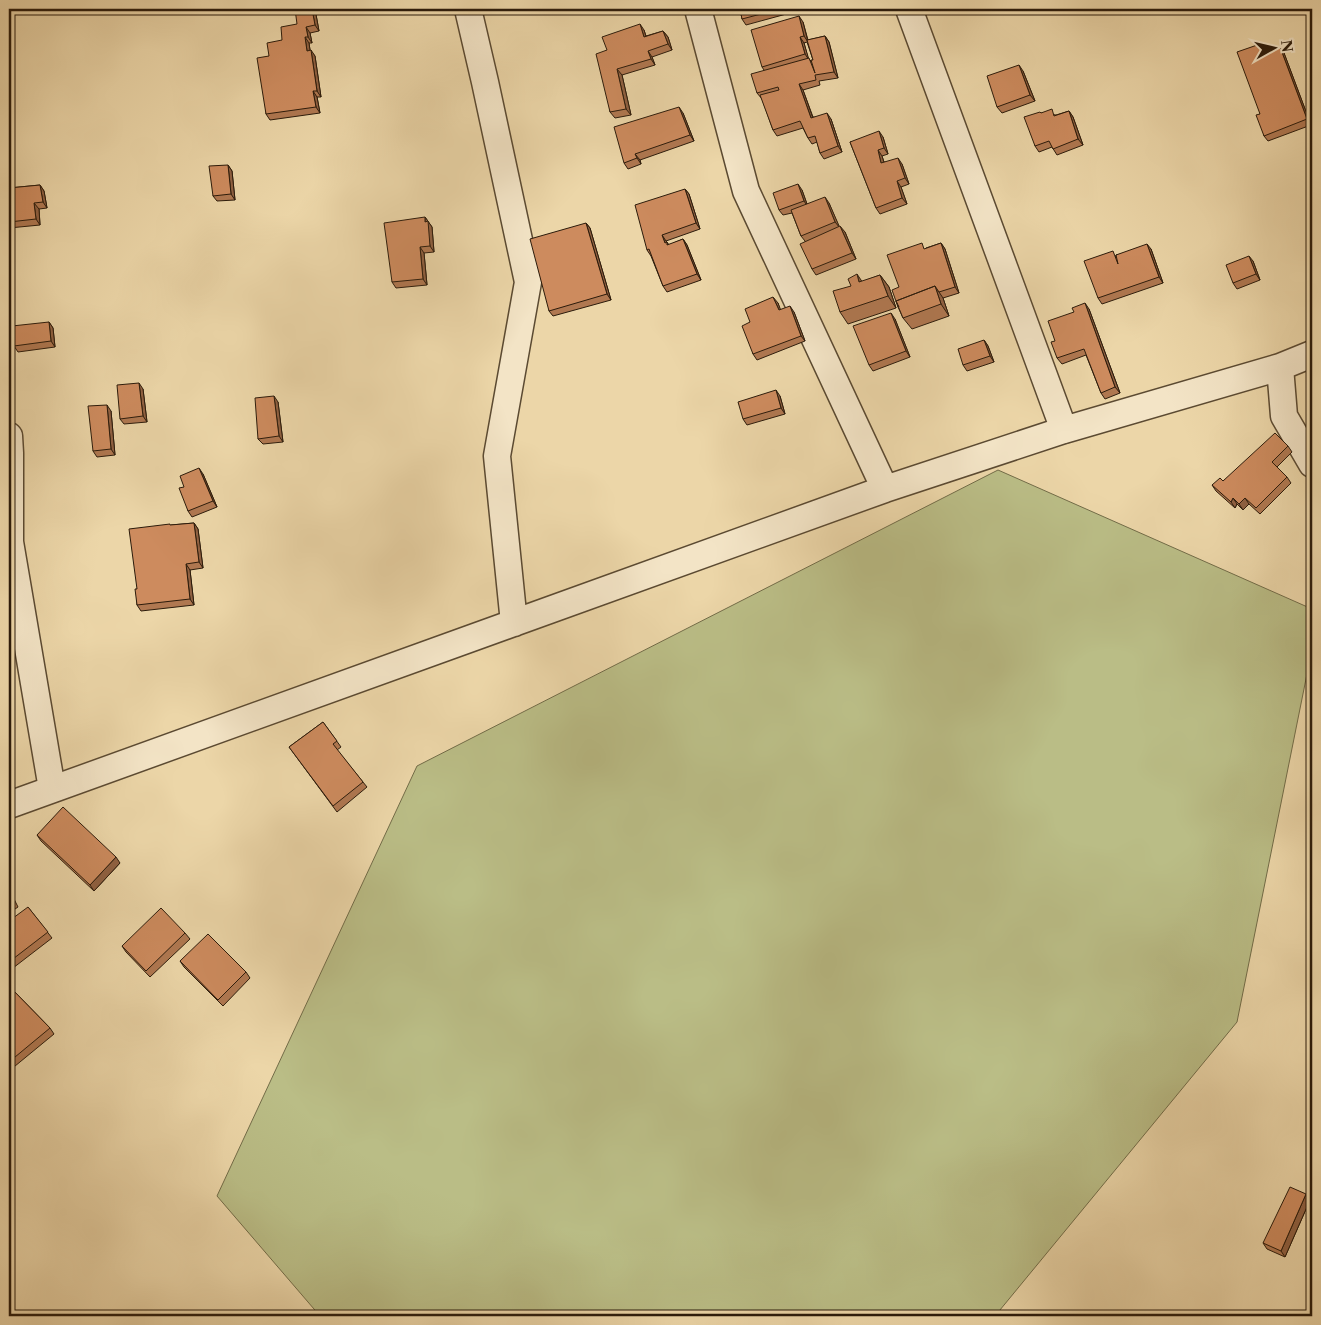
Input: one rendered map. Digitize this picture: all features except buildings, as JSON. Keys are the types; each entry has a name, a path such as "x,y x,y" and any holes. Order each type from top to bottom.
{"street":[{"path":"468,9 528,282 497,456 514,623"},
{"path":"698,9 746,191 885,489"},
{"path":"909,9 1064,430"},
{"path":"9,805 885,489 1064,430 1280,367 1312,354"},
{"path":"1280,367 1284,416 1312,464"},
{"path":"9,436 10,543 52,789"}],"green space":[{"path":"998,470 1312,609 1312,649 1237,1022 995,1316 320,1316 217,1196 417,766"}]}
